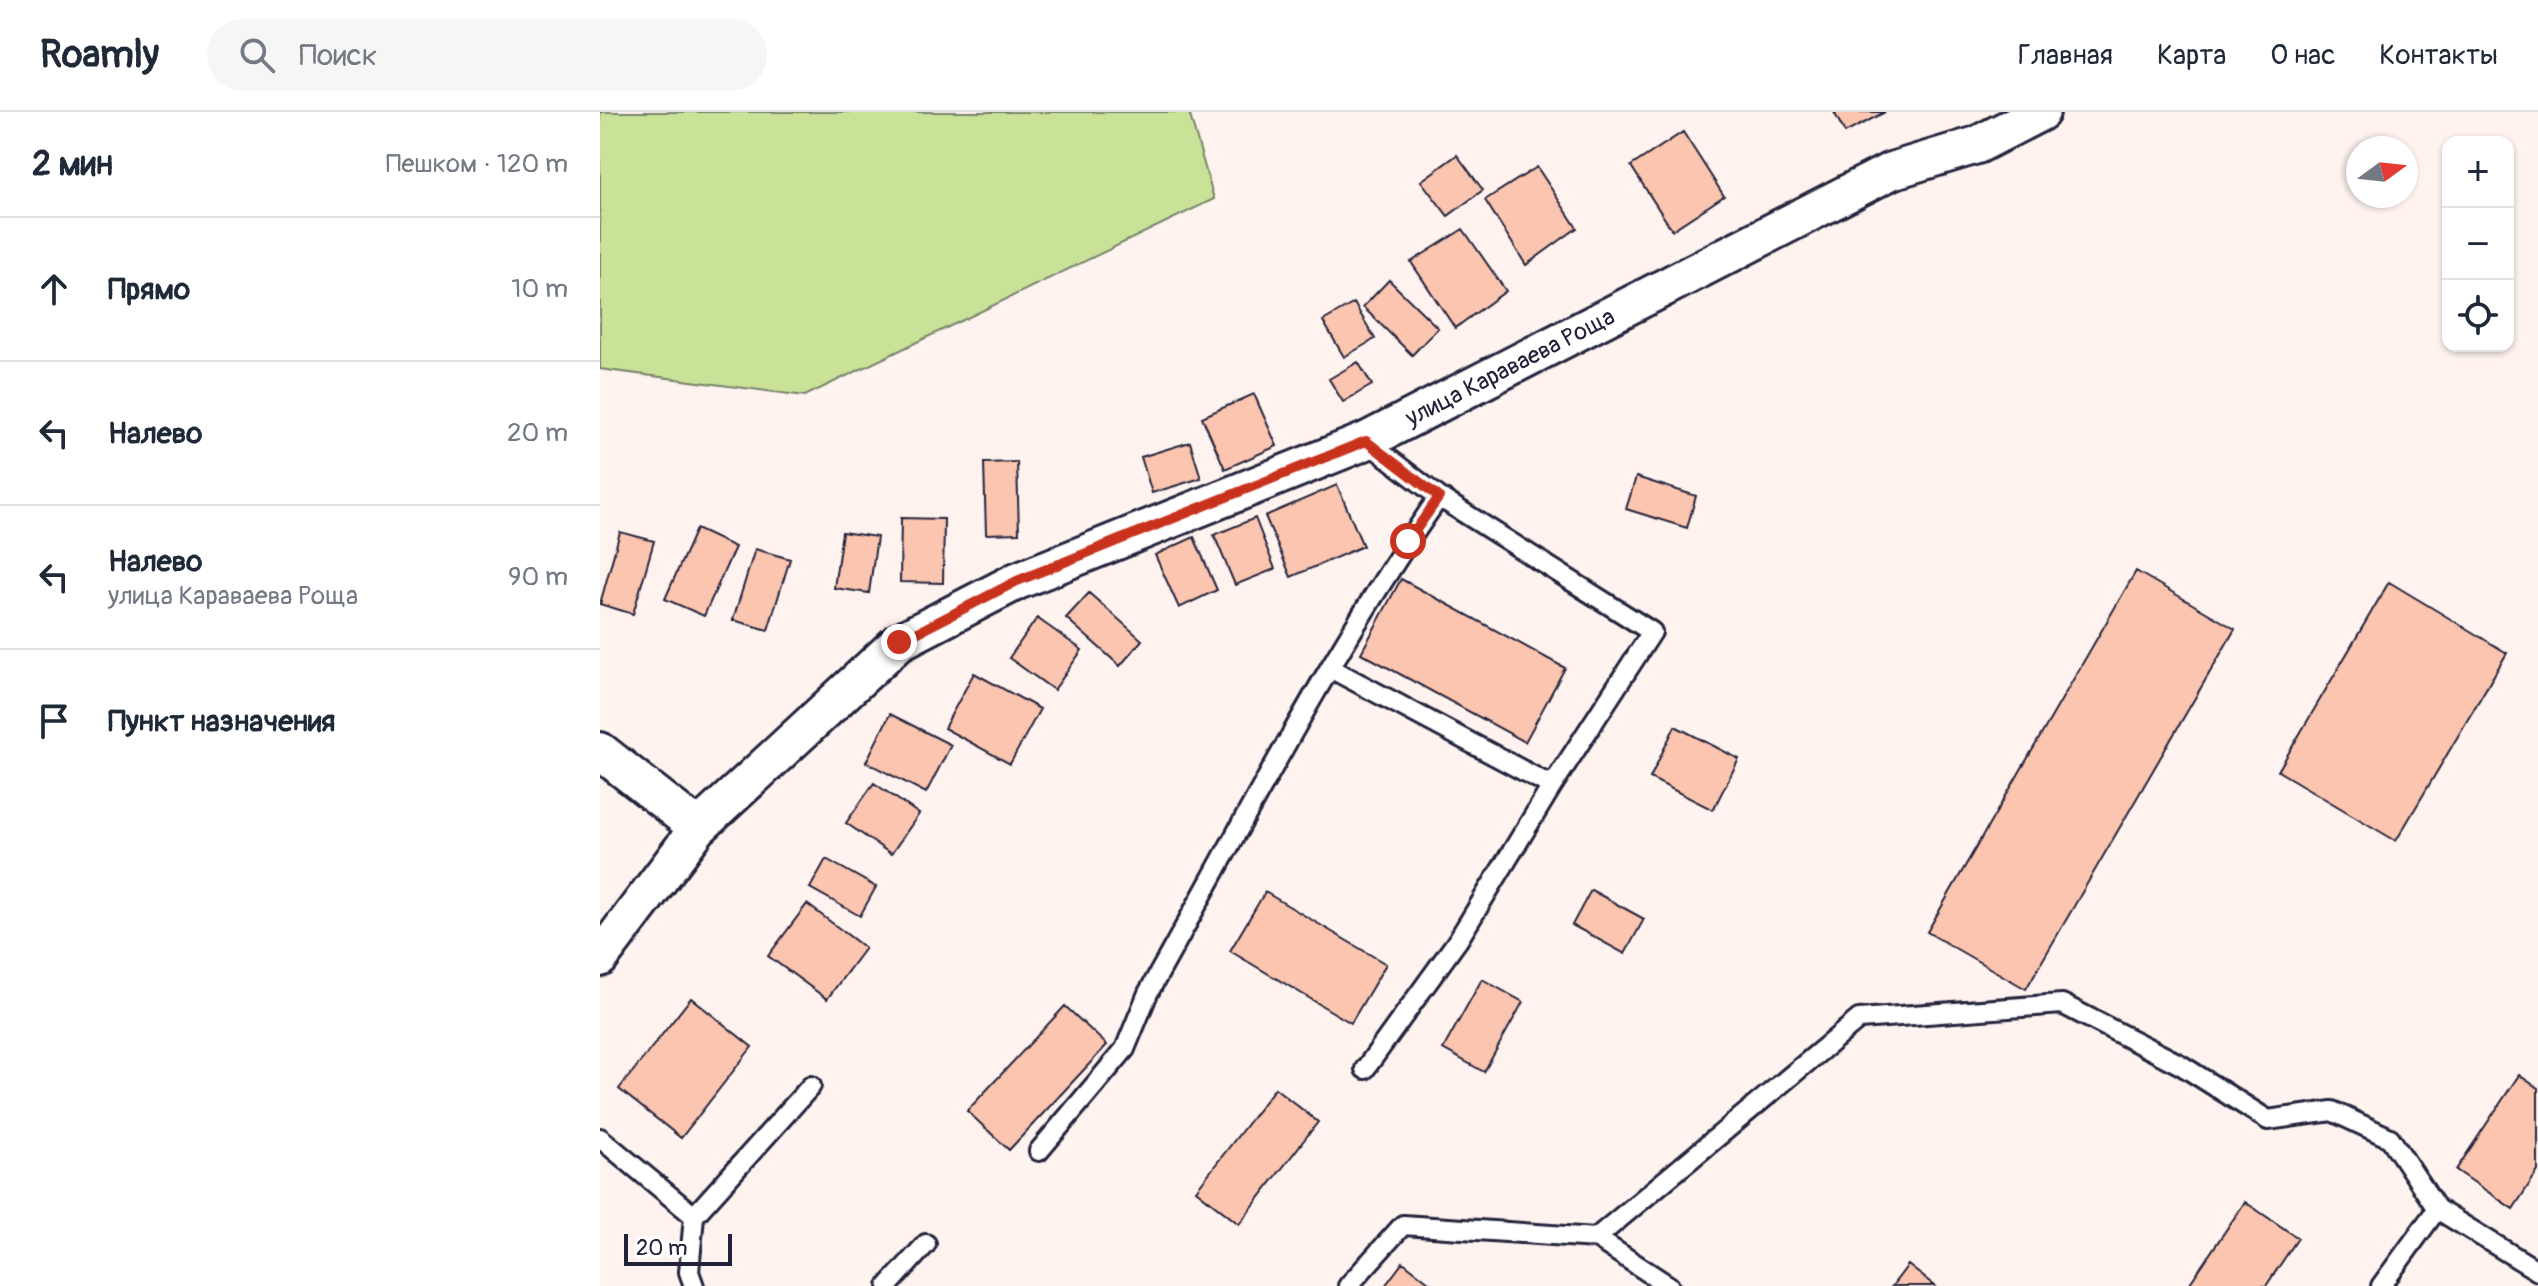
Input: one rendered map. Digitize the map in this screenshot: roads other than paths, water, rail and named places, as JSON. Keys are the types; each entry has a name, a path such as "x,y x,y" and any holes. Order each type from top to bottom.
{"street":[{"name":"улица Караваева Роща","path":"600,958 698,828 899,642 1017,581 1366,441 1891,171 1977,145 2041,112"},
{"path":"600,751 698,828"}],"lane":[{"path":"1365,1069 1458,940 1552,786 1652,632 1439,497 1366,441"},
{"path":"1039,1151 1125,1049 1148,993 1330,668 1408,541 1439,497"},
{"path":"1330,668 1552,786"},
{"path":"1596,1238 1859,1019 2062,1004 2181,1065 2268,1120 2332,1111 2390,1138 2437,1209 2538,1271"},
{"path":"694,1286 689,1272 694,1216 811,1086"},
{"path":"600,1138 694,1216"},
{"path":"2381,1286 2437,1209"},
{"path":"1348,1286 1403,1225 1596,1238 1669,1286"},
{"path":"888,1286 926,1244"}]}
